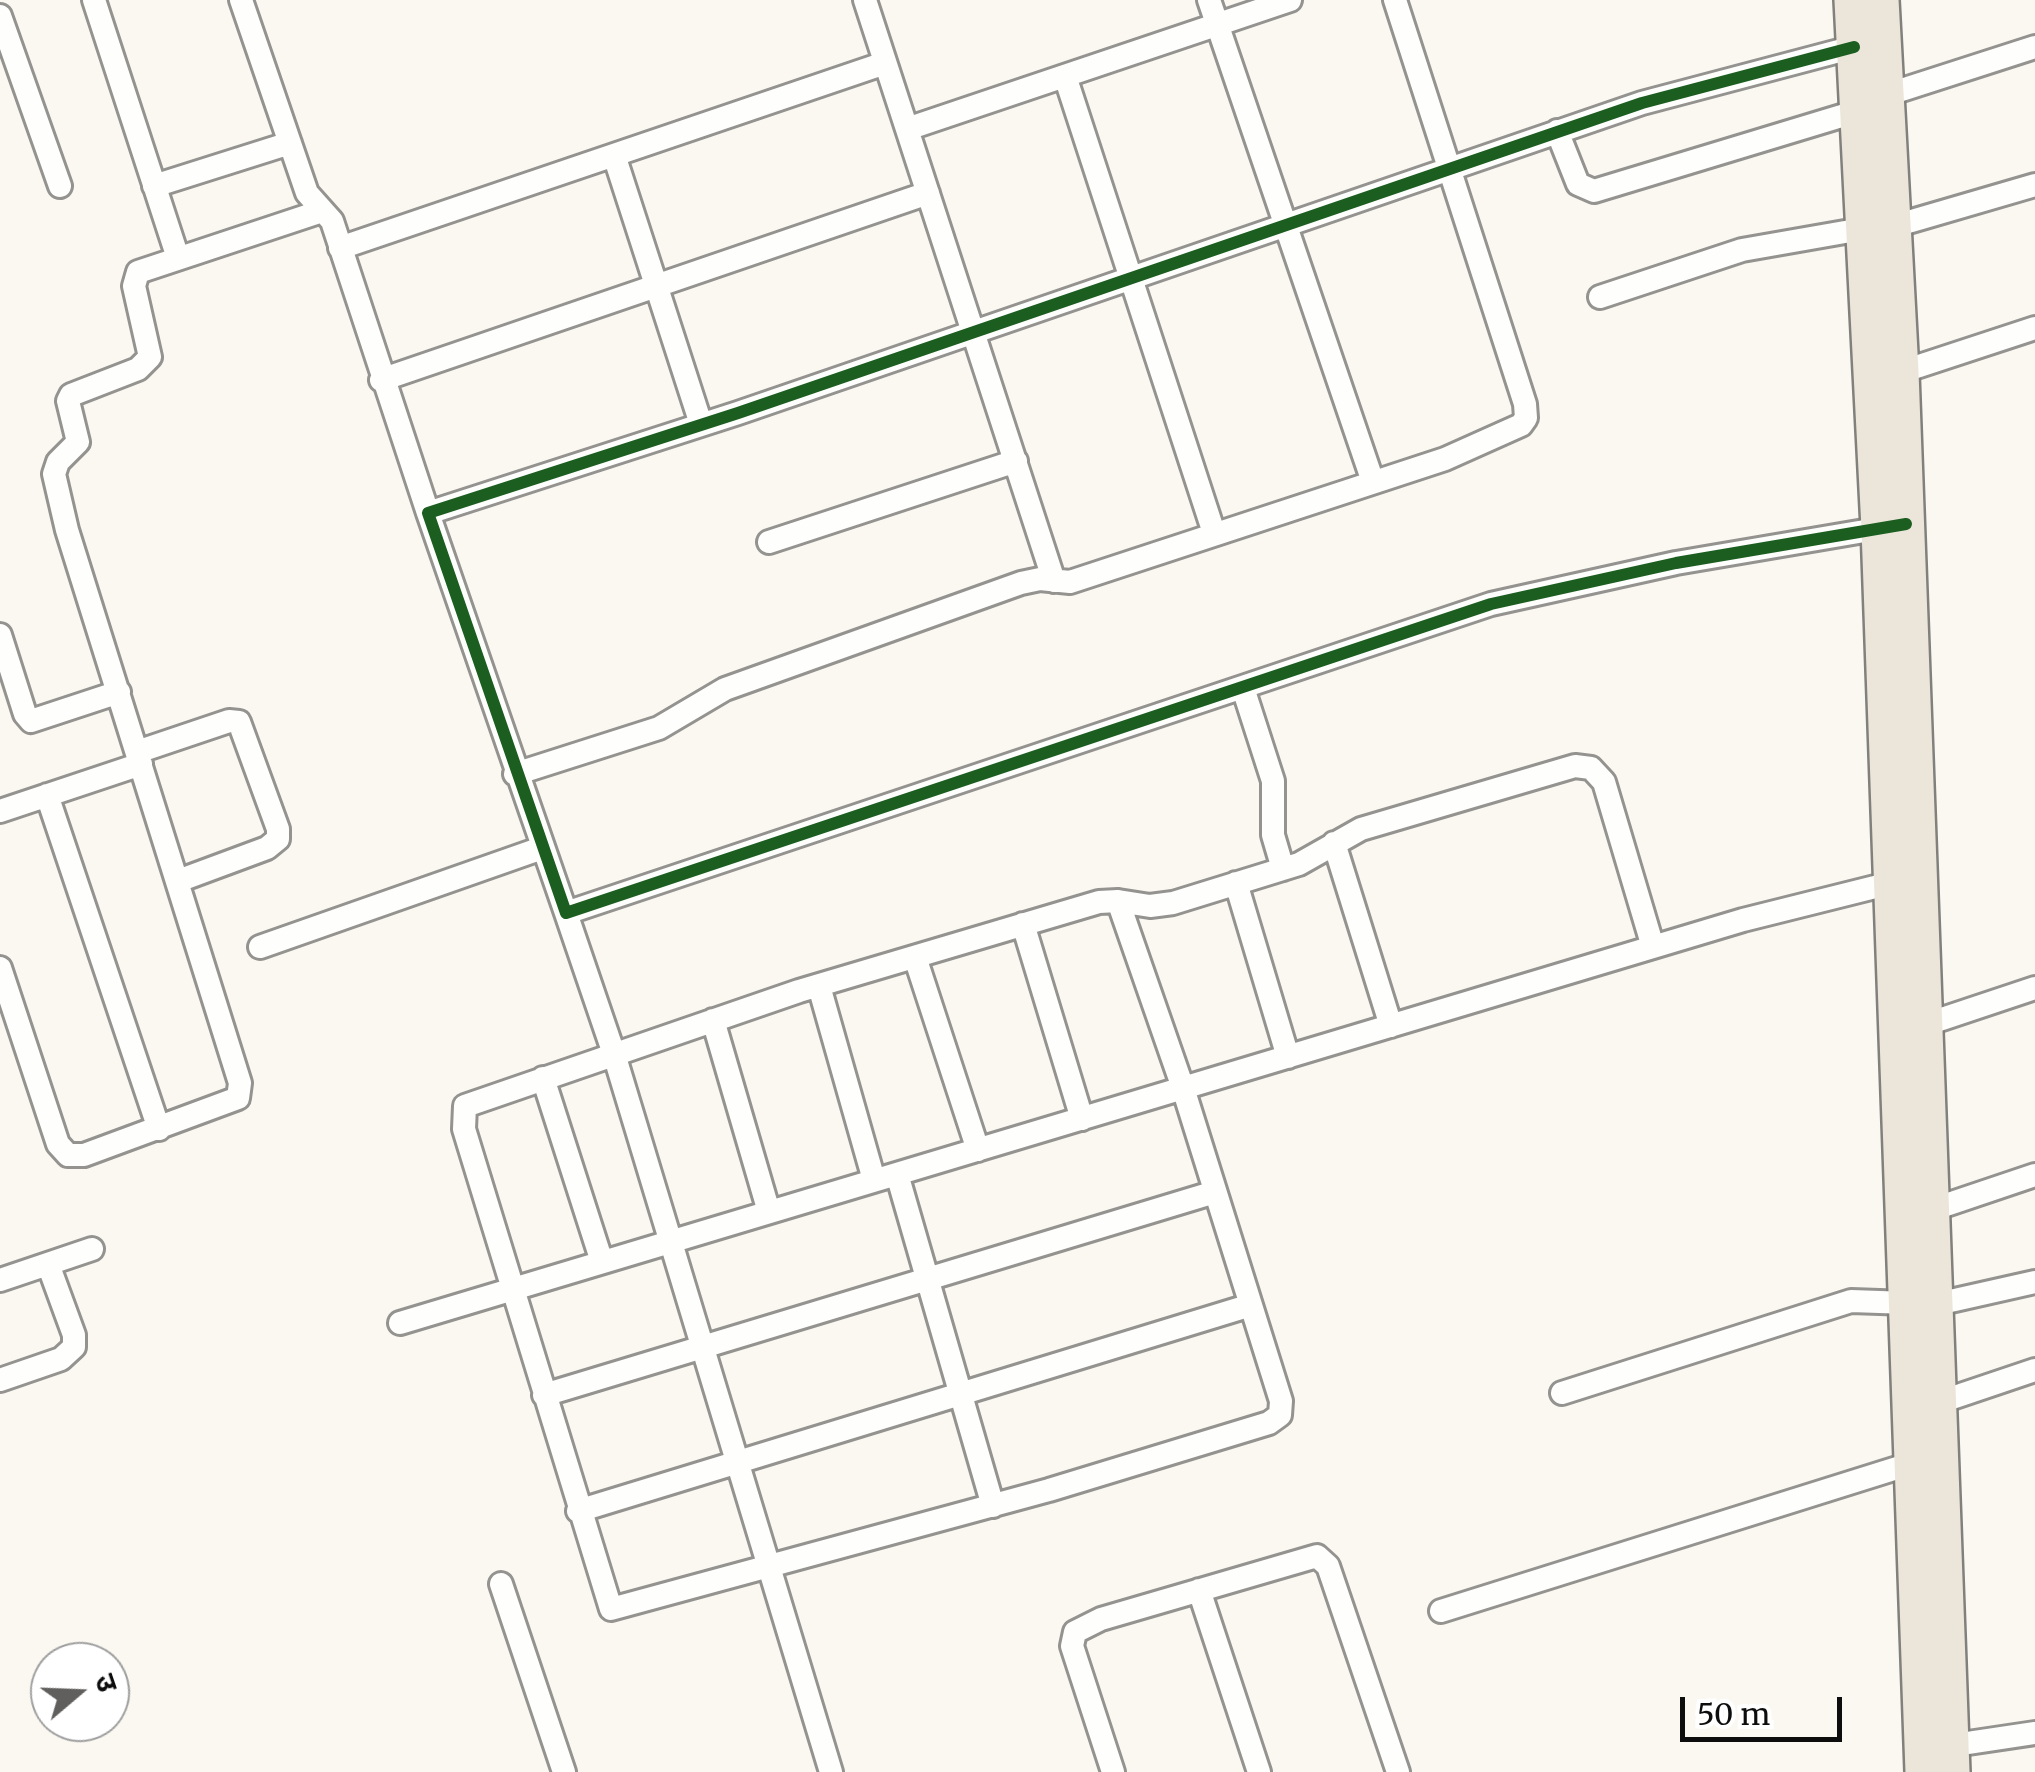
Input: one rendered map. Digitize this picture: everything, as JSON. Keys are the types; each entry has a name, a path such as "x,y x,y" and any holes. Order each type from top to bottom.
{"main road":[{"path":"1852,0 1854,47 1872,103"},
{"path":"1880,0 1872,103 1876,228 1893,526 1922,1303 1940,1402 1937,1760"},
{"path":"1876,228 1901,372 1893,526"},
{"path":"1907,879 1927,1024 1934,1209 1922,1303 1913,1463 1937,1760"}],"street":[{"path":"94,0 178,258"},
{"path":"241,0 306,193 332,221 515,774 614,1054 831,1772"},
{"path":"866,0 1054,582"},
{"path":"1209,0 1373,482"},
{"path":"907,129 1290,0"},
{"path":"515,774 659,728 725,689 966,602 1032,580 1070,582 1445,459 1514,430 1526,418 1526,404 1395,0"},
{"path":"0,16 60,186"},
{"path":"1557,132 1575,180 1582,188 1594,191 1872,103 2035,46"},
{"path":"428,513 702,424 1557,132 1715,81 1854,47"},
{"path":"340,248 886,63"},
{"path":"1065,76 1214,534"},
{"path":"154,186 290,143"},
{"path":"614,155 702,424"},
{"path":"1600,297 1742,250 1876,228 2035,185"},
{"path":"382,380 928,193"},
{"path":"0,968 62,1150 84,1155 159,1129 229,1104 240,1088 54,474 58,462 78,442 68,402 71,395 138,369 150,357 134,286 138,272 322,211"},
{"path":"1901,372 2035,328"},
{"path":"769,542 1016,462"},
{"path":"566,913 1526,594 1893,526"},
{"path":"0,635 10,704 27,718 36,721 119,692"},
{"path":"1243,688 1273,781 1273,835 1283,869"},
{"path":"0,811 228,721 239,722 278,829 278,839 267,848 178,881"},
{"path":"1118,901 1183,1088 1281,1401 1276,1419 993,1506 611,1609 464,1129 462,1110 471,1102 818,986 1099,902 1118,901 1161,904 1283,869 1379,824 1584,766 1604,782 1653,947"},
{"path":"47,795 159,1129"},
{"path":"1334,843 1390,1026"},
{"path":"260,947 542,848"},
{"path":"400,1322 1653,947 1907,879"},
{"path":"1236,883 1288,1057"},
{"path":"1024,924 1082,1118"},
{"path":"915,956 978,1150"},
{"path":"818,986 885,1177 928,1280 993,1506"},
{"path":"1927,1024 2035,988"},
{"path":"713,1020 769,1212"},
{"path":"543,1078 602,1262"},
{"path":"1934,1209 2035,1175"},
{"path":"544,1395 1215,1192"},
{"path":"0,1280 92,1249"},
{"path":"0,1380 61,1359 74,1347 74,1334 48,1264"},
{"path":"1562,1393 1838,1304 1866,1299 1922,1303 2035,1282"},
{"path":"578,1510 1251,1305"},
{"path":"1940,1402 2035,1370"},
{"path":"1441,1611 1913,1463"},
{"path":"1113,1772 1072,1646 1076,1632 1309,1556 1324,1559 1398,1772"},
{"path":"501,1584 564,1772"},
{"path":"1199,1590 1259,1772"},
{"path":"1937,1760 2035,1733"}],"cycle path":[{"path":"1854,47 1642,103 738,413 428,513 566,913 1491,604 1676,563 1906,524"}]}
